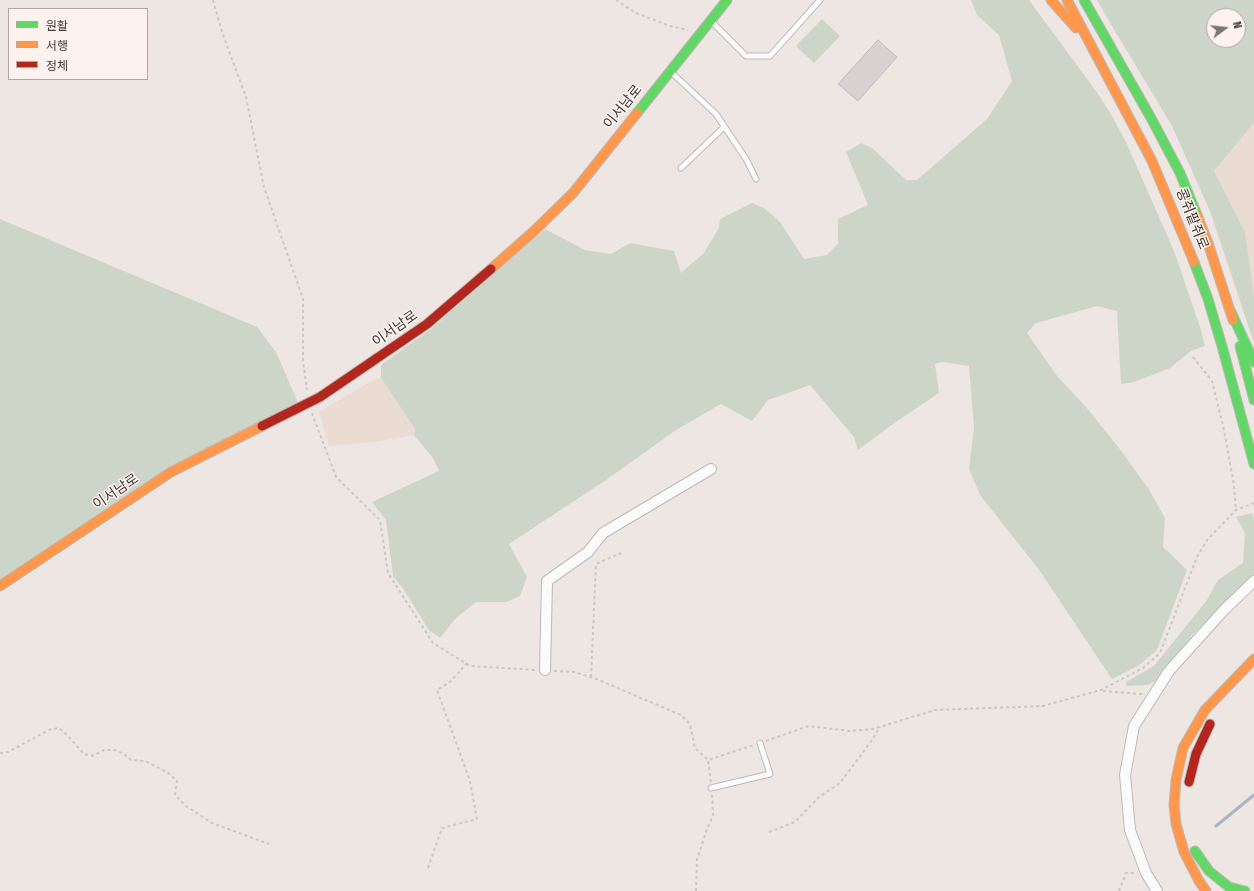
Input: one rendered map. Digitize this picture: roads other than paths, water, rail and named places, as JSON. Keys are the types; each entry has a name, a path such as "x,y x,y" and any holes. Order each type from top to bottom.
{"main road":[{"name":"이서남로","path":"0,586 171,472 320,397 427,324 533,232 573,193 727,0"},
{"path":"1051,0 1092,46"},
{"name":"콩쥐팥쥐로","path":"1067,0 1152,161 1191,254 1208,299 1254,464"},
{"name":"콩쥐팥쥐로","path":"1084,0 1152,118 1180,173 1208,243 1231,312 1254,400"},
{"path":"1231,312 1254,362"},
{"path":"1206,891 1184,852 1176,824 1174,805 1176,780 1183,748 1205,710 1254,659"},
{"path":"1186,792 1196,754 1210,724 1215,718"},
{"path":"1191,840 1195,853 1209,871 1229,887 1245,891"}],"street":[{"path":"545,670 546,581 588,552 603,533 711,469"},
{"path":"1157,891 1146,873 1130,830 1125,775 1134,726 1169,671 1224,610 1254,582"}],"lane":[{"path":"710,20 746,56 770,56 820,0"},
{"path":"670,71 716,114 746,159 756,179"},
{"path":"682,168 724,127"},
{"path":"711,788 770,774 760,743"}],"waterway":[{"path":"1216,826 1254,795"}]}
